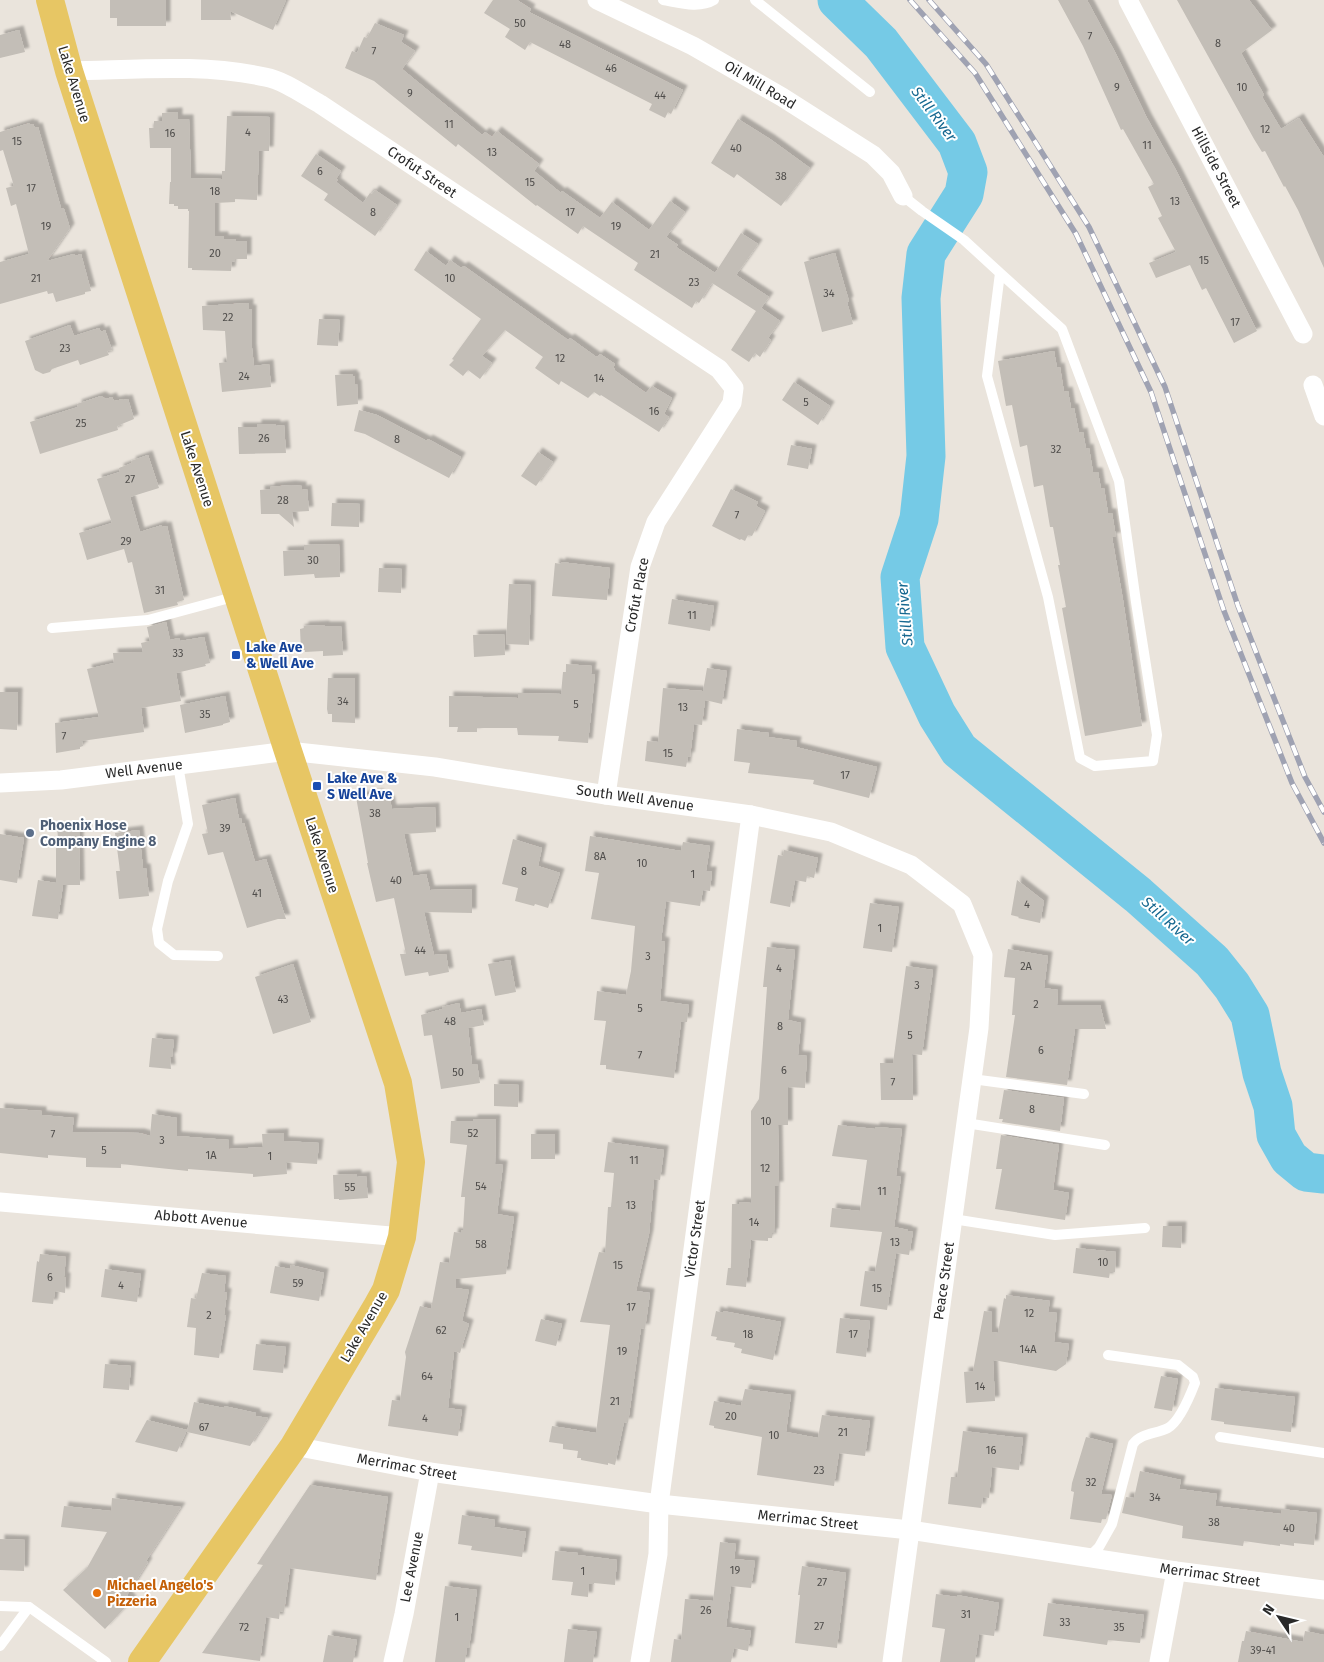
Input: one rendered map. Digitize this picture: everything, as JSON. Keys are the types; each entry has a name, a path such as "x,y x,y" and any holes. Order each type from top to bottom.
{"main road":[{"name":"Lake Avenue","path":"50,0 69,71 288,751 398,1083 411,1162 402,1237 386,1290 294,1446 142,1662"}],"street":[{"name":"Hillside Street","path":"1128,0 1303,334"},
{"name":"Oil Mill Road","path":"603,1 693,46 782,97 873,155 891,173 903,196"},
{"name":"Crofut Street","path":"69,71 205,68 266,77 285,84 320,104 719,369 734,388"},
{"path":"1313,385 1324,416"},
{"name":"Crofut Place","path":"606,795 640,568 656,522 732,403 734,388"},
{"name":"South Well Avenue","path":"288,751 435,768 606,795 751,815 831,832 911,865 962,904"},
{"name":"Well Avenue","path":"0,783 61,780 288,751"},
{"name":"Victor Street","path":"640,1662 658,1554 659,1504 751,815"},
{"name":"Peace Street","path":"892,1662 979,1028 983,954 962,904"},
{"name":"Abbott Avenue","path":"0,1202 402,1237"},
{"name":"Merrimac Street","path":"294,1446 430,1472 659,1504 910,1530 1176,1571 1324,1590"},
{"name":"Lee Avenue","path":"393,1662 404,1614 430,1472"},
{"path":"1160,1662 1176,1571"}],"lane":[{"path":"663,0 694,5 706,4 714,0"},
{"path":"755,0 870,92"},
{"path":"903,196 964,240 1062,329 1119,481 1157,735 1153,761 1095,766 1080,758 1048,597 987,376 1000,273"},
{"path":"52,628 148,620 238,596"},
{"path":"178,765 188,824 168,881 157,929 159,943 174,954 218,956"},
{"path":"972,1079 1084,1094"},
{"path":"966,1123 1105,1145"},
{"path":"953,1220 1055,1235 1145,1228"},
{"path":"1088,1558 1099,1547 1112,1524 1133,1444 1143,1435 1170,1427 1184,1406 1195,1383 1193,1377 1178,1365 1108,1355"},
{"path":"1220,1437 1324,1453"},
{"path":"0,1606 29,1607 106,1662"},
{"path":"0,1646 29,1607"}],"building":[{"path":"110,0 166,0 166,26 117,26 117,18 110,18"},
{"path":"201,0 286,0 273,30 230,11 231,20 201,20"},
{"path":"493,0 517,0 531,9 529,12 683,90 671,114 668,112 665,118 649,110 652,104 530,42 525,50 505,37 510,29 484,13"},
{"path":"1058,0 1087,0 1257,331 1234,343 1206,288 1202,290 1190,265 1156,278 1149,263 1176,252 1158,218 1162,216 1148,187 1154,184 1123,129 1121,130 1083,46"},
{"path":"1177,0 1249,0 1272,30 1241,53 1264,95 1262,97 1281,129 1299,118 1324,157 1324,268 1285,186 1265,151 1262,152 1254,139"},
{"path":"375,23 404,35 401,42 415,51 402,69 482,135 485,132 492,137 497,131 539,164 534,171 561,193 562,191 600,218 612,202 649,230 670,201 685,212 666,237 678,245 676,247 715,273 741,233 758,244 736,275 769,297 761,308 780,321 768,338 771,340 760,357 755,353 749,362 731,350 756,311 712,283 699,303 696,301 692,308 634,270 638,263 583,226 578,234 536,206 458,144 456,147 374,81 345,68 352,51 357,53 364,37 367,38"},
{"path":"19,30 25,52 0,58 0,35"},
{"path":"178,112 178,119 189,119 191,178 222,179 222,171 225,171 227,116 270,117 269,151 259,151 257,200 235,199 235,202 215,203 215,236 224,236 224,239 236,239 236,241 247,241 247,259 235,259 235,262 232,261 231,271 192,270 192,268 188,268 189,211 188,209 178,209 178,206 169,204 171,148 150,148 149,128 154,128 154,121 162,121 162,113"},
{"path":"738,119 810,168 781,206 737,174 734,178 711,163"},
{"path":"30,123 35,128 38,127 61,208 64,209 70,228 47,261 81,254 91,291 56,302 53,293 48,294 47,291 0,304 0,262 29,254 16,204 11,206 6,188 14,186 3,150 0,151 0,132"},
{"path":"316,154 341,171 336,182 363,203 370,193 372,194 375,190 397,205 375,236 324,200 328,194 301,176"},
{"path":"426,251 446,266 450,260 461,268 464,266 568,340 570,338 595,356 597,357 600,354 615,364 614,370 646,393 652,386 672,398 664,414 669,417 659,432 601,395 594,392 588,398 561,381 559,385 535,368 543,357 505,330 482,356 492,363 480,379 468,370 463,376 449,365 481,319 414,270"},
{"path":"835,253 849,301 847,302 853,324 822,332 804,262"},
{"path":"249,303 249,309 252,309 254,366 269,364 271,387 222,392 219,363 227,362 225,331 203,330 202,306"},
{"path":"319,319 340,320 338,346 317,345"},
{"path":"70,325 74,336 99,328 101,332 105,330 112,350 107,351 109,355 80,365 78,360 43,374 35,370 25,341"},
{"path":"1054,351 1057,368 1060,367 1064,392 1068,391 1079,433 1083,432 1086,449 1089,448 1093,472 1098,472 1101,489 1104,488 1108,513 1112,513 1116,537 1112,537 1142,726 1085,736 1062,608 1066,607 1053,527 1050,527 1043,485 1034,487 1027,445 1020,447 1012,405 1006,406 998,361"},
{"path":"353,374 353,377 355,376 355,384 357,384 358,404 337,406 335,375"},
{"path":"794,382 830,406 818,425 782,400"},
{"path":"101,396 106,399 112,397 114,401 128,399 134,419 117,426 118,430 40,454 30,422 78,407 77,404"},
{"path":"359,410 377,415 461,457 449,478 365,434 354,431"},
{"path":"257,424 284,425 286,453 239,454 238,427 257,427"},
{"path":"791,445 812,449 808,469 787,465"},
{"path":"538,452 553,462 536,486 521,476"},
{"path":"148,455 159,488 130,497 140,532 162,525 162,527 167,526 184,600 177,602 178,605 144,613 132,562 128,563 124,549 87,560 79,533 112,523 97,479 120,472 119,468"},
{"path":"291,485 302,486 302,490 307,489 309,511 292,512 294,527 279,514 261,514 260,490"},
{"path":"731,489 758,502 756,506 765,511 752,536 748,535 745,541 712,526"},
{"path":"332,503 360,504 359,527 331,526"},
{"path":"339,544 340,577 315,578 314,574 284,576 283,551 304,550 304,545"},
{"path":"561,562 610,568 607,600 552,596 555,563 561,564"},
{"path":"379,568 402,569 401,593 378,592"},
{"path":"509,584 531,585 529,645 506,644"},
{"path":"672,599 714,606 710,631 668,624"},
{"path":"166,622 170,640 179,638 180,641 204,637 210,663 205,664 206,666 176,673 181,701 141,708 144,732 82,741 83,746 80,749 56,753 55,723 99,717 87,669 114,663 113,653 143,652 141,643 150,641 147,627"},
{"path":"304,626 341,626 343,655 323,656 323,651 305,652 305,650 301,650 300,629 304,628"},
{"path":"504,634 505,655 474,657 473,635"},
{"path":"566,664 592,666 591,674 595,674 588,743 558,741 559,736 518,735 517,728 477,728 477,732 457,732 458,727 449,727 449,696 518,698 518,693 561,694 563,672 566,672"},
{"path":"707,668 727,671 722,704 705,700 702,725 694,724 690,757 688,756 686,767 645,761 647,741 658,742 663,688 703,691"},
{"path":"328,678 355,678 355,723 332,722 332,714 328,714 327,709"},
{"path":"0,692 18,692 17,730 0,729"},
{"path":"225,696 230,722 185,733 180,705"},
{"path":"737,729 769,733 768,737 797,741 796,747 877,767 869,798 813,784 814,780 748,773 750,763 734,761"},
{"path":"379,793 381,801 390,800 392,809 435,807 436,832 404,834 413,876 426,874 430,890 472,889 472,913 424,912 434,955 446,954 449,972 429,976 428,972 405,976 400,954 406,954 394,898 376,902 367,863 356,797"},
{"path":"235,798 239,819 241,818 242,824 244,823 255,862 266,859 286,919 278,919 247,928 223,852 208,855 202,834 208,833 202,805"},
{"path":"57,827 79,827 80,885 63,885 58,919 32,916 38,880 56,883"},
{"path":"139,830 143,868 146,868 149,896 119,899 116,871 120,871 115,833"},
{"path":"0,834 24,838 17,883 0,880"},
{"path":"590,836 681,851 683,842 710,846 706,871 712,871 710,891 703,890 700,906 666,901 661,941 665,942 660,1001 689,1005 687,1022 681,1022 674,1078 606,1069 606,1065 600,1065 606,1021 594,1020 597,991 626,995 631,971 635,926 591,919 599,873 585,871"},
{"path":"513,839 542,848 538,866 560,873 548,908 515,901 518,888 502,884"},
{"path":"784,850 818,858 814,878 807,876 806,882 795,880 790,907 770,903 778,855 783,856"},
{"path":"1017,880 1044,901 1040,923 1011,915"},
{"path":"870,903 899,907 892,952 863,948"},
{"path":"767,947 795,950 788,1020 801,1023 798,1055 807,1056 805,1088 788,1087 788,1125 778,1125 779,1186 775,1186 774,1233 772,1233 772,1238 768,1238 768,1241 751,1240 746,1287 726,1285 728,1268 731,1268 732,1204 739,1204 739,1202 751,1203 751,1111 759,1099 767,987 763,987"},
{"path":"1008,949 1048,956 1044,988 1058,990 1057,1005 1100,1005 1106,1029 1075,1029 1067,1085 1006,1077 1015,1015 1012,1015 1015,978 1004,977"},
{"path":"510,960 516,992 495,996 488,964"},
{"path":"293,964 311,1022 273,1034 255,977"},
{"path":"906,966 933,970 922,1055 912,1054 913,1100 881,1100 880,1063 893,1063"},
{"path":"459,1003 461,1013 481,1009 484,1025 468,1028 472,1064 477,1064 480,1083 441,1089 432,1035 424,1036 421,1015"},
{"path":"152,1038 174,1040 172,1057 170,1057 171,1069 149,1067"},
{"path":"494,1084 519,1085 518,1107 494,1106"},
{"path":"1004,1090 1064,1098 1060,1131 1002,1122 1003,1119 999,1119"},
{"path":"0,1108 42,1111 42,1115 74,1118 72,1132 140,1133 150,1136 152,1114 177,1118 177,1136 229,1140 229,1149 263,1147 262,1134 284,1133 284,1141 319,1143 317,1164 286,1162 287,1174 253,1177 253,1174 188,1169 188,1171 121,1164 121,1168 86,1167 86,1158 48,1155 48,1158 0,1153"},
{"path":"473,1119 496,1119 495,1164 503,1165 497,1214 514,1217 506,1274 456,1279 456,1288 469,1290 462,1321 469,1324 460,1353 454,1351 448,1408 462,1410 458,1436 388,1426 392,1400 400,1401 406,1357 405,1352 420,1306 431,1309 440,1262 449,1263 454,1232 461,1233 461,1230 463,1230 465,1197 461,1197 467,1145 450,1143 451,1121 473,1121"},
{"path":"838,1125 875,1129 875,1127 902,1129 896,1176 901,1177 894,1227 913,1232 909,1255 896,1253 887,1310 860,1306 865,1271 875,1272 882,1232 830,1227 832,1208 860,1211 867,1160 832,1156"},
{"path":"531,1134 555,1134 555,1159 531,1159"},
{"path":"1001,1135 1059,1145 1053,1190 1069,1193 1065,1220 995,1209 1002,1169 996,1169"},
{"path":"608,1142 664,1150 660,1180 654,1179 649,1234 636,1291 650,1293 645,1329 641,1328 628,1423 624,1422 615,1465 581,1460 581,1458 577,1458 578,1451 563,1449 563,1444 549,1442 552,1426 596,1433 610,1325 580,1322 599,1252 605,1253 608,1207 611,1207 614,1173 604,1172"},
{"path":"357,1174 357,1177 366,1176 368,1198 334,1199 333,1175"},
{"path":"1163,1226 1182,1226 1181,1248 1162,1247"},
{"path":"1076,1248 1116,1252 1115,1272 1110,1272 1109,1278 1073,1273"},
{"path":"40,1254 66,1257 65,1293 55,1291 53,1304 32,1302 37,1261 39,1262"},
{"path":"291,1265 324,1273 319,1301 270,1293 275,1266 290,1269"},
{"path":"105,1269 141,1274 137,1302 101,1297"},
{"path":"202,1273 226,1276 224,1292 227,1293 224,1315 226,1315 219,1358 194,1355 196,1328 187,1327 191,1298 196,1299"},
{"path":"1006,1295 1050,1301 1048,1312 1057,1313 1054,1342 1069,1344 1066,1364 1056,1371 993,1360 995,1401 966,1403 964,1372 973,1371 984,1311 992,1312 992,1332 998,1333"},
{"path":"716,1311 781,1322 773,1360 741,1353 742,1349 734,1347 735,1343 716,1340 717,1337 711,1336"},
{"path":"840,1318 870,1321 866,1357 836,1353"},
{"path":"541,1319 562,1324 556,1346 535,1341"},
{"path":"256,1344 286,1347 283,1373 253,1370"},
{"path":"105,1364 131,1366 129,1390 103,1388"},
{"path":"1161,1376 1178,1379 1172,1411 1154,1408"},
{"path":"1215,1388 1295,1397 1291,1432 1224,1424 1224,1422 1211,1420"},
{"path":"745,1389 791,1395 786,1432 818,1438 822,1415 870,1421 865,1456 839,1453 834,1486 757,1475 762,1437 714,1428 714,1426 709,1425 714,1401 741,1406"},
{"path":"194,1402 224,1408 224,1406 256,1413 256,1416 268,1418 250,1446 187,1432"},
{"path":"147,1420 187,1430 177,1452 135,1442"},
{"path":"963,1431 1023,1438 1019,1470 992,1467 989,1498 983,1497 981,1508 948,1504 951,1477 957,1477"},
{"path":"1086,1437 1113,1444 1101,1494 1112,1495 1106,1519 1102,1519 1101,1523 1070,1519 1074,1492 1071,1491 1072,1483"},
{"path":"1140,1471 1181,1480 1179,1489 1217,1494 1215,1506 1281,1514 1281,1509 1317,1513 1314,1545 1294,1543 1294,1546 1280,1544 1280,1546 1244,1541 1243,1546 1182,1538 1183,1526 1122,1513 1126,1497 1134,1498"},
{"path":"310,1485 388,1497 376,1580 290,1568 284,1612 280,1611 279,1619 266,1617 260,1661 202,1653 263,1565 257,1564"},
{"path":"112,1498 181,1507 146,1561 148,1562 127,1595 132,1600 105,1629 63,1590 87,1568 107,1532 61,1527 64,1506 111,1511"},
{"path":"462,1515 495,1520 494,1527 526,1532 522,1557 471,1550 472,1546 458,1544"},
{"path":"0,1539 25,1540 24,1571 0,1570"},
{"path":"720,1542 736,1544 734,1559 755,1561 751,1588 731,1586 726,1627 751,1631 748,1651 734,1648 731,1662 671,1662 674,1639 681,1640 685,1599 713,1601"},
{"path":"555,1551 617,1560 615,1585 589,1584 588,1597 571,1595 573,1582 552,1580"},
{"path":"802,1566 846,1573 837,1648 795,1643"},
{"path":"445,1586 477,1590 469,1648 467,1648 465,1662 435,1662"},
{"path":"936,1594 957,1597 957,1595 999,1603 994,1636 979,1634 975,1662 940,1662 945,1629 932,1627"},
{"path":"1048,1603 1144,1615 1140,1643 1108,1640 1107,1645 1043,1636"},
{"path":"568,1629 597,1632 593,1662 564,1662"},
{"path":"1246,1631 1303,1642 1305,1631 1324,1635 1324,1662 1238,1662"},
{"path":"328,1635 357,1640 353,1662 323,1662"}],"waterway":[{"name":"Still River","path":"837,0 881,43 957,143 968,172 964,194 926,254 921,298 926,456 919,519 900,577 905,647 937,715 959,750 1138,895 1212,961 1232,986 1250,1015 1262,1073 1273,1106 1276,1135 1289,1158 1306,1172 1324,1174"}],"railway":[{"path":"910,0 975,73 1076,234 1151,392 1224,611 1292,783 1324,843"},
{"path":"929,0 986,64 1089,227 1165,387 1238,606 1305,777 1324,812"}],"place":[{"name":"Lake Ave & Well Ave","path":"236,655"},
{"name":"Lake Ave & S Well Ave","path":"317,786"},
{"name":"Phoenix Hose Company Engine 8","path":"30,833"},
{"name":"Michael Angelo's Pizzeria","path":"97,1593"}]}
